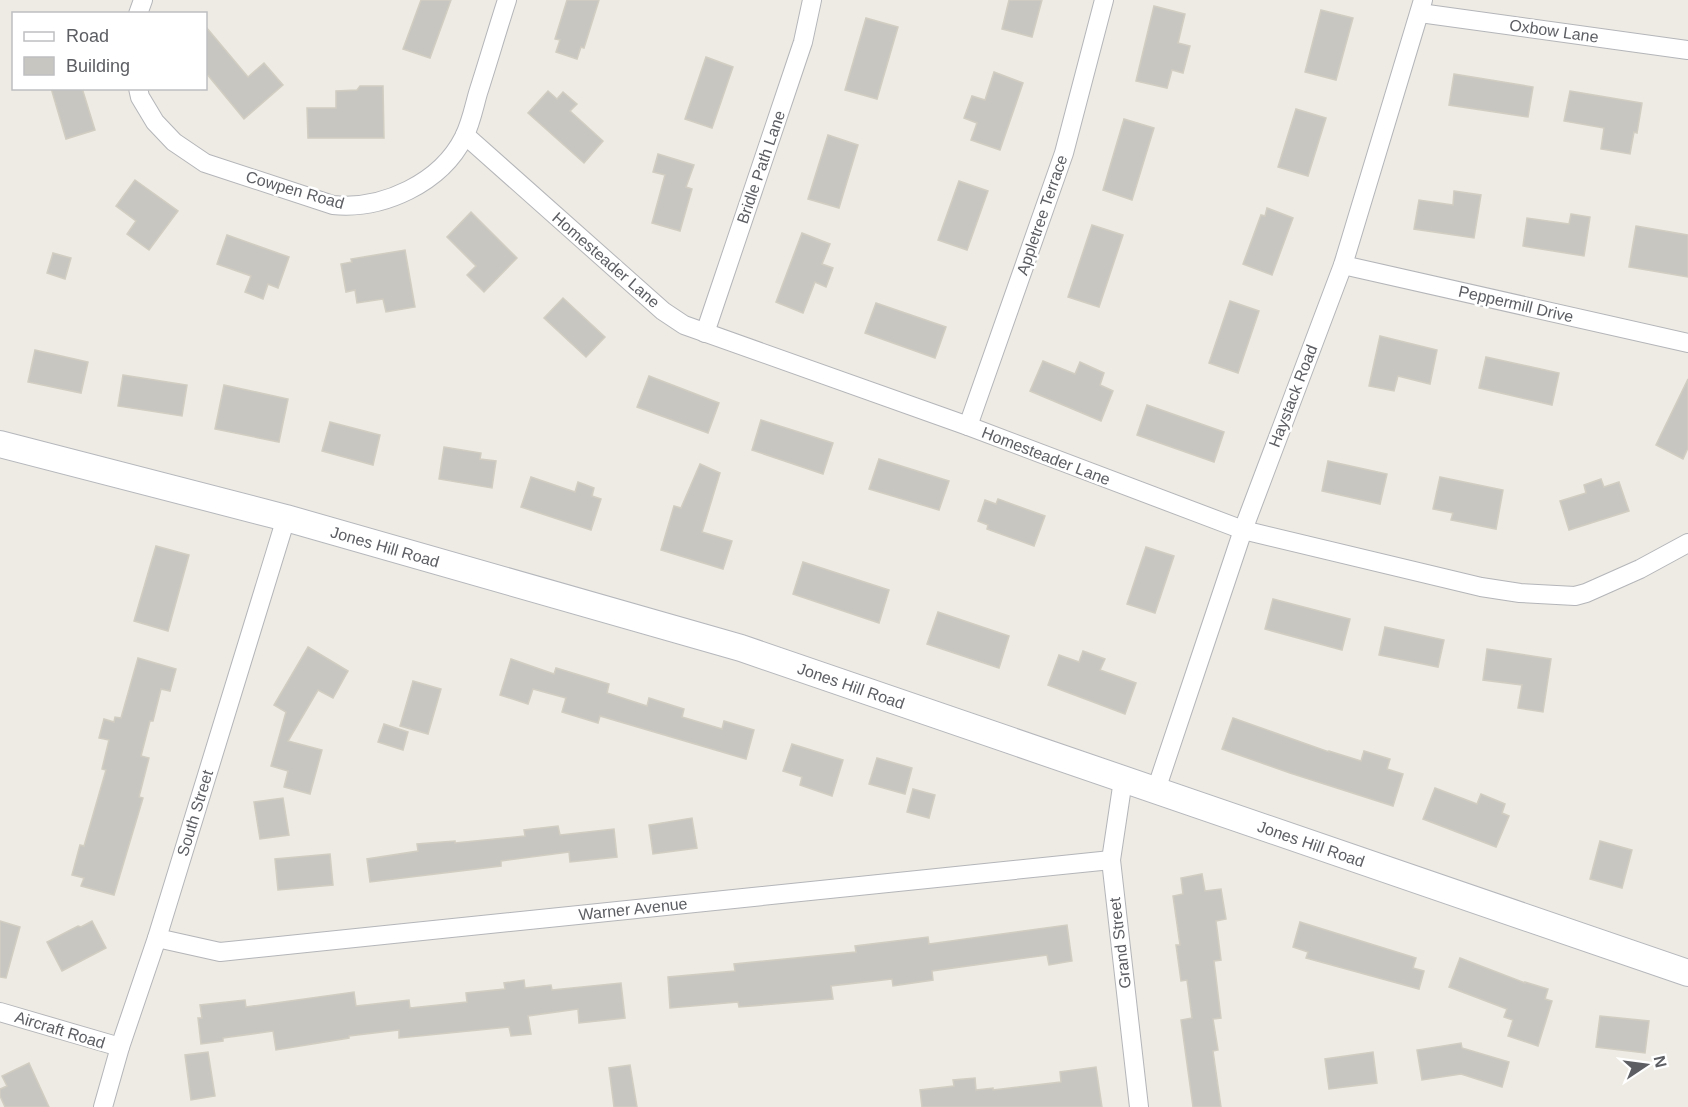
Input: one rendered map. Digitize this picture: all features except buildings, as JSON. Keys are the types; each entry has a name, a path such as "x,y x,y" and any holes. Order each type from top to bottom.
{"main road":[{"name":"Jones Hill Road","path":"0,444 286,518 741,648 1688,973"}],"street":[{"name":"Cowpen Road","path":"138,90 140,97 155,122 174,142 205,163 333,205 352,207 375,202 418,185 452,157 465,135 507,0"},
{"name":"Bridle Path Lane","path":"705,333 803,42 812,0"},
{"name":"Appletree Terrace","path":"968,426 1064,153 1104,0"},
{"name":"Oxbow Lane","path":"1422,6 1688,50"},
{"name":"Haystack Road","path":"1156,790 1243,530 1343,265 1422,6"},
{"name":"Homesteader Lane","path":"465,135 663,310 684,325 968,426 1243,530 1480,587 1564,596 1586,593 1640,569 1688,543"},
{"name":"Peppermill Drive","path":"1343,265 1688,343"},
{"name":"South Street","path":"103,1107 286,518"},
{"name":"Grand Street","path":"1123,780 1110,860 1139,1107"},
{"name":"Warner Avenue","path":"157,938 220,952 1110,860"},
{"name":"Aircraft Road","path":"0,1012 120,1047"}]}
